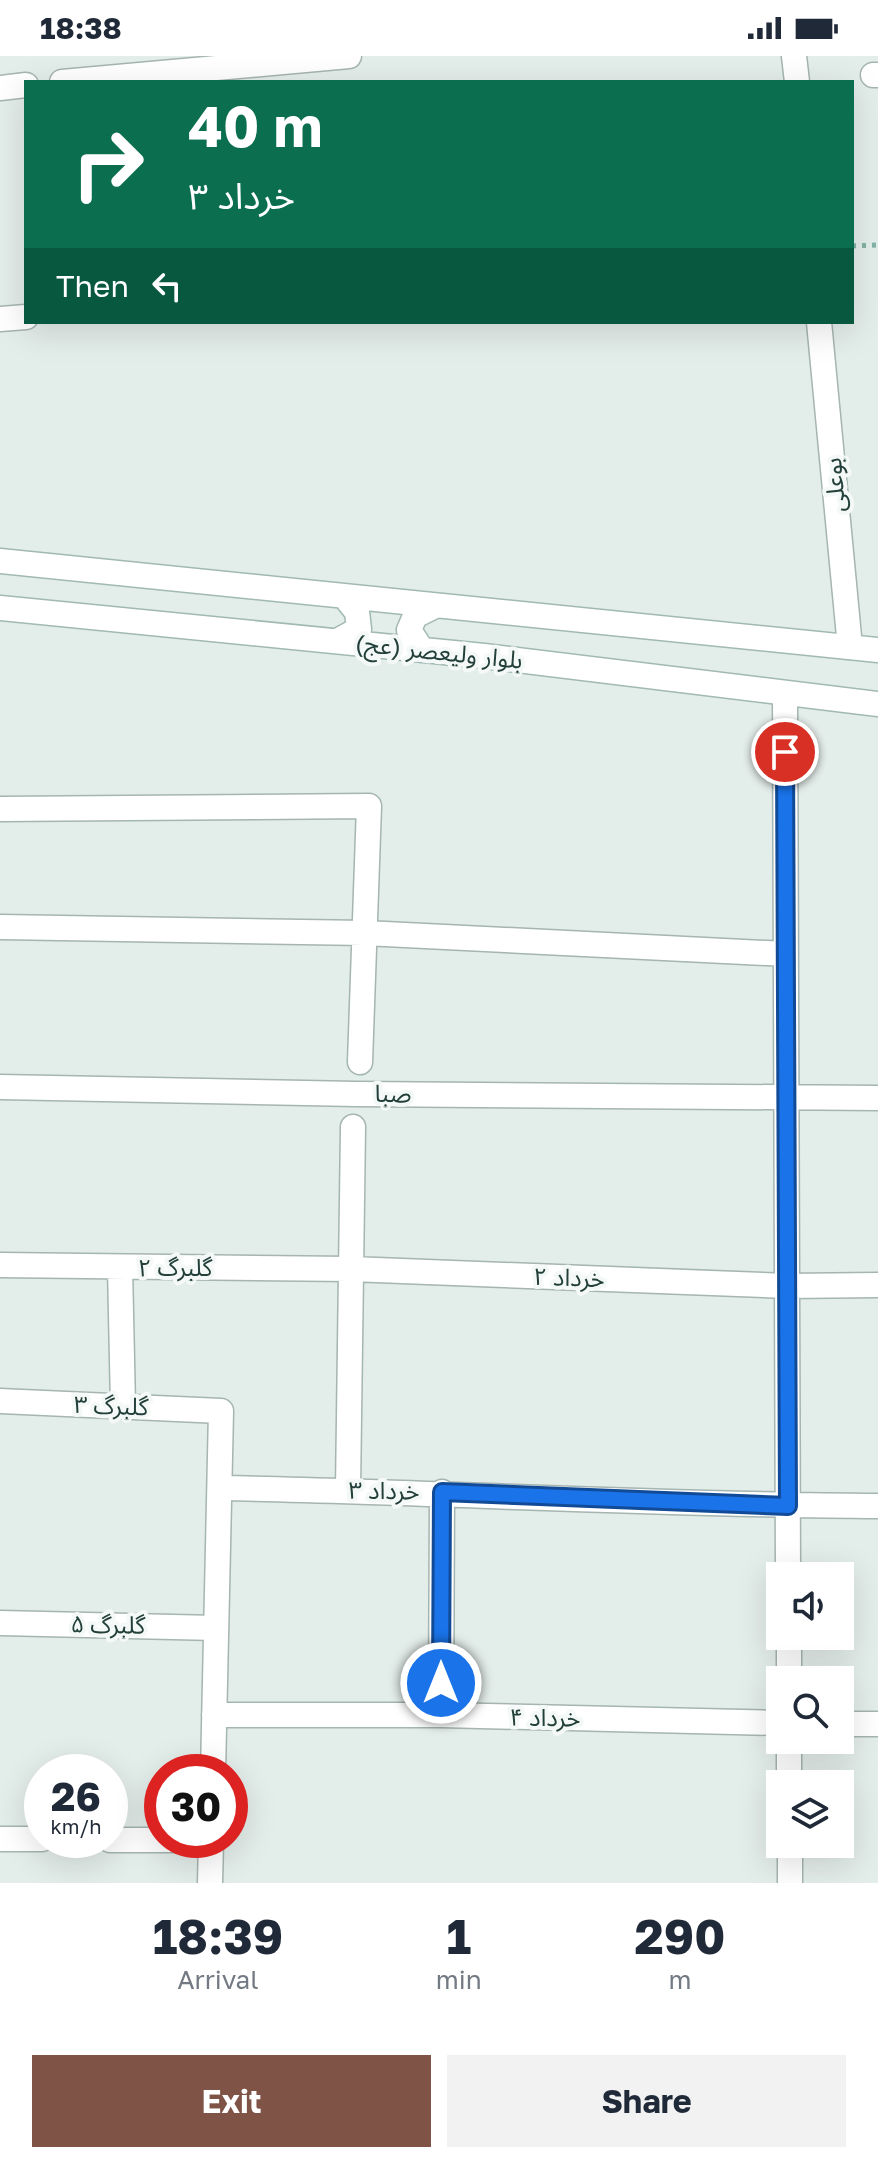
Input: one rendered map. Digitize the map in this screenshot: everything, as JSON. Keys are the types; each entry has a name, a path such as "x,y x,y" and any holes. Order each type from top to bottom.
{"street":[{"path":"84,80 349,56"},
{"path":"794,56 797,80"},
{"path":"0,88 24,85"},
{"path":"0,319 24,317"},
{"name":"بوعلی","path":"819,324 850,647"},
{"name":"بلوار ولیعصر (عج)","path":"0,561 878,650"},
{"path":"337,641 359,629 357,612 345,597"},
{"path":"422,650 409,630 415,616 435,606"},
{"name":"بلوار ولیعصر (عج)","path":"0,608 422,650 878,704"},
{"path":"785,694 788,1562"},
{"path":"0,809 369,806 360,1062"},
{"path":"0,927 365,933 786,954"},
{"name":"صبا","path":"0,1087 356,1094 878,1098"},
{"path":"348,1490 353,1127"},
{"name":"گلبرگ ۲","path":"0,1265 351,1269"},
{"path":"120,1268 123,1406"},
{"name":"خرداد ۲","path":"351,1269 787,1286 878,1285"},
{"name":"گلبرگ ۳","path":"0,1401 221,1411 220,1488"},
{"path":"213,1754 220,1488"},
{"name":"خرداد ۳","path":"220,1488 442,1492 788,1506 878,1506"},
{"path":"441,1715 442,1492"},
{"name":"گلبرگ ۵","path":"0,1623 216,1628"},
{"name":"خرداد ۴","path":"214,1715 441,1715 766,1723"},
{"path":"854,1724 878,1724"},
{"path":"0,1839 24,1839"},
{"path":"210,1883 211,1858"},
{"path":"790,1858 790,1883"}],"path":[{"path":"854,246 878,245"}],"route":[{"path":"441,1683 442,1492 788,1506 785,752"}]}
